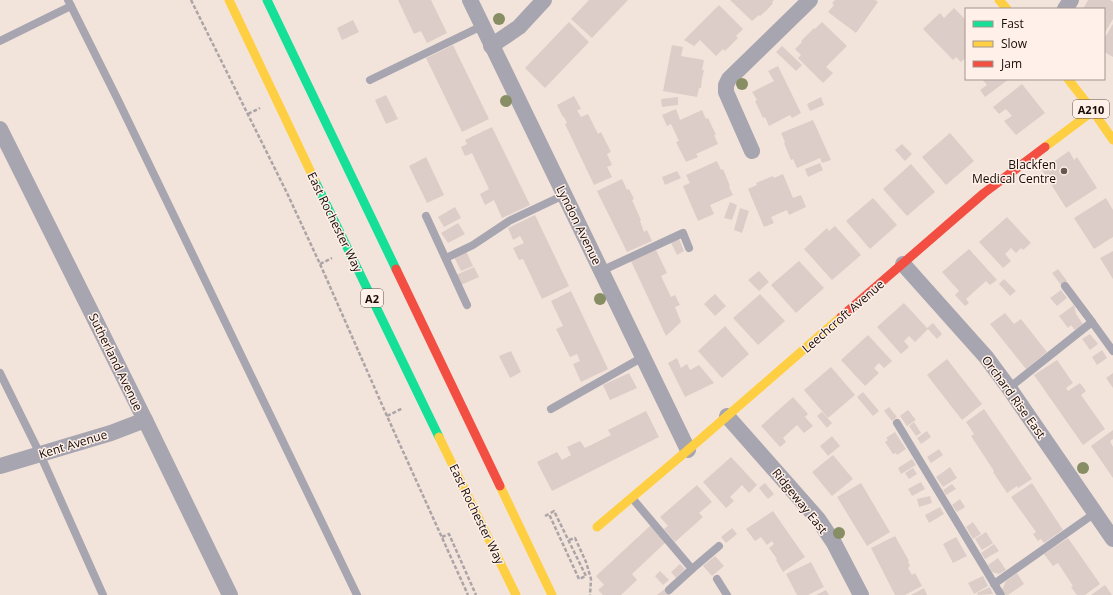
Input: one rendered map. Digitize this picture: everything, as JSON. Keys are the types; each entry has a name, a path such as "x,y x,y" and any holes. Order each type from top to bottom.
{"main road":[{"name":"East Rochester Way","path":"229,0 516,595"},
{"path":"267,0 552,595"},
{"path":"999,0 1006,8"},
{"name":"A210","path":"1069,80 1112,133"},
{"name":"Leechcroft Avenue","path":"597,527 984,193 1093,111"}],"street":[{"name":"Lyndon Avenue","path":"470,0 688,450"},
{"path":"491,46 519,27 544,0"},
{"path":"752,151 726,92 726,85 729,79 810,0"},
{"name":"Sutherland Avenue","path":"0,129 145,420 230,595"},
{"name":"Orchard Rise East","path":"903,264 986,357 1113,539"},
{"name":"Ridgeway East","path":"727,416 818,519 834,543 861,595"},
{"name":"Kent Avenue","path":"0,466 111,433 145,420"}],"lane":[{"path":"0,41 69,3 117,98 357,595"},
{"path":"370,80 482,26"},
{"path":"446,258 472,245 509,221 564,194"},
{"path":"426,216 467,305"},
{"path":"601,272 683,233 690,248"},
{"path":"1065,286 1113,351"},
{"path":"1009,388 1092,322"},
{"path":"551,409 643,357"},
{"path":"0,372 40,454 103,595"},
{"path":"897,423 1000,595"},
{"path":"632,498 692,570"},
{"path":"994,584 1095,513"},
{"path":"669,590 719,546"},
{"path":"717,579 726,595"}],"path":[{"path":"192,0 287,193 320,264 468,595"},
{"path":"248,114 255,110"},
{"path":"320,264 327,260"},
{"path":"387,416 398,410"},
{"path":"545,516 554,511 586,576 579,579 549,514"},
{"path":"442,537 449,534 461,558 476,595"},
{"path":"569,540 575,538 586,562 591,579 590,595"}],"building":[{"path":"398,0 431,0 447,33 427,43 421,31 414,34"},
{"path":"589,0 628,0 592,38 571,19"},
{"path":"730,0 774,0 767,10 752,21"},
{"path":"835,0 875,0 878,2 856,33 828,12 834,5 832,3"},
{"path":"1088,0 1110,0 1113,2 1113,19 1105,32 1105,8 1084,8"},
{"path":"719,5 743,29 736,36 738,38 725,51 723,49 716,56 700,40 694,46 684,40"},
{"path":"954,8 965,19 965,58 961,62 956,57 953,60 923,29 940,13 944,18"},
{"path":"353,20 359,32 342,40 337,28"},
{"path":"569,22 589,42 545,88 525,68"},
{"path":"822,22 847,46 826,67 833,73 823,83 798,58 801,55 795,49 814,28 815,29"},
{"path":"1113,24 1113,57 1105,53 1105,37"},
{"path":"453,45 489,119 462,132 426,58"},
{"path":"672,45 683,47 681,56 704,60 701,88 699,88 697,97 663,91"},
{"path":"782,46 802,65 796,71 776,52"},
{"path":"778,66 801,113 792,118 790,115 769,126 765,117 763,118 755,101 757,100 752,92 774,81 768,71"},
{"path":"983,80 1008,80 985,97 980,90 987,85"},
{"path":"1022,84 1045,113 1016,135 1004,121 1012,116 1006,109 999,114 993,107"},
{"path":"386,95 398,119 386,124 375,100"},
{"path":"574,96 581,109 577,110 581,117 588,114 598,134 601,132 611,152 607,154 612,165 607,167 612,177 594,185 565,124 567,123 557,105"},
{"path":"678,97 678,105 662,107 661,99"},
{"path":"821,97 824,105 810,111 807,104"},
{"path":"676,109 680,120 702,110 706,119 708,118 716,135 714,135 718,144 696,154 698,157 686,162 676,142 679,141 671,124 667,126 662,115"},
{"path":"813,120 831,160 822,163 820,158 797,168 793,159 791,160 781,133"},
{"path":"492,127 530,205 502,218 494,200 485,205 480,194 489,189 472,153 465,156 461,147 467,144 465,140"},
{"path":"950,133 974,161 946,185 922,157"},
{"path":"902,144 912,154 905,161 895,150"},
{"path":"1069,151 1074,160 1077,157 1097,188 1066,208 1042,170"},
{"path":"426,157 444,195 427,203 409,166"},
{"path":"717,161 721,170 723,169 733,195 710,205 714,214 698,221 683,186 690,183 686,175"},
{"path":"820,163 823,170 808,177 805,169"},
{"path":"911,164 935,192 907,216 883,189"},
{"path":"677,171 681,178 665,185 662,177"},
{"path":"783,174 793,198 801,195 806,207 789,215 787,210 771,217 774,223 764,227 748,189 757,185 756,183 773,176 774,178"},
{"path":"622,179 627,190 629,189 634,199 632,200 641,220 640,221 644,232 647,230 652,241 627,252 597,191"},
{"path":"873,198 897,225 870,249 846,221"},
{"path":"1106,198 1113,210 1113,237 1094,249 1074,218"},
{"path":"730,202 737,205 732,220 724,218"},
{"path":"455,207 461,218 444,227 438,217"},
{"path":"740,208 749,211 742,233 734,230"},
{"path":"535,215 569,286 542,299 523,259 519,260 513,248 524,243 520,236 513,240 508,228"},
{"path":"1007,217 1031,243 1023,250 1021,248 1016,253 1011,248 1005,254 1011,261 1003,268 979,242"},
{"path":"458,223 465,234 448,243 441,233"},
{"path":"835,226 861,255 832,280 804,249 827,228 829,231"},
{"path":"679,239 684,251 677,255 671,243"},
{"path":"969,249 997,280 990,285 986,281 966,299 969,303 965,306 955,295 959,291 942,272"},
{"path":"656,250 667,273 661,276 671,297 675,295 680,305 675,307 681,322 666,336 631,261"},
{"path":"466,251 473,266 461,271 454,257"},
{"path":"1113,251 1113,279 1100,258"},
{"path":"799,261 824,288 796,313 771,285"},
{"path":"474,267 479,277 461,285 456,275"},
{"path":"1058,269 1067,281 1061,285 1052,273"},
{"path":"759,271 769,282 759,291 748,280"},
{"path":"1004,279 1016,291 1010,296 999,284"},
{"path":"1061,290 1067,298 1057,306 1050,298"},
{"path":"571,291 608,369 581,382 573,364 580,361 577,354 570,357 556,329 563,326 551,301"},
{"path":"715,294 726,306 715,316 704,304"},
{"path":"760,294 785,321 758,345 733,318"},
{"path":"904,303 927,328 933,323 942,334 937,339 928,329 915,342 909,336 904,341 909,347 901,354 877,327"},
{"path":"1074,305 1076,314 1083,324 1075,330 1071,325 1068,328 1059,316"},
{"path":"1005,313 1014,324 1021,319 1047,352 1026,369 990,324"},
{"path":"725,326 749,354 722,378 698,351"},
{"path":"1090,334 1098,344 1090,350 1082,339"},
{"path":"868,335 892,361 884,368 879,363 874,368 879,373 865,386 841,360"},
{"path":"1102,350 1107,358 1097,365 1092,357"},
{"path":"511,351 521,372 510,378 499,356"},
{"path":"677,358 681,368 687,364 690,370 699,365 714,383 685,397 668,363"},
{"path":"947,359 982,404 962,420 927,375"},
{"path":"1057,360 1073,383 1066,388 1068,391 1080,383 1086,391 1081,395 1105,429 1083,445 1034,375"},
{"path":"831,367 855,395 828,418 804,390"},
{"path":"629,373 637,388 610,400 603,385"},
{"path":"1113,373 1113,388 1106,378"},
{"path":"863,392 879,411 873,416 857,397"},
{"path":"793,397 808,414 805,417 813,426 804,433 797,425 783,438 786,442 780,447 761,426"},
{"path":"889,407 897,417 892,421 884,411"},
{"path":"984,409 1032,479 1018,488 1017,486 1007,493 971,436 974,434 966,422"},
{"path":"908,410 916,420 907,426 900,416"},
{"path":"646,411 659,437 552,491 537,462 557,452 562,460 571,455 567,447 580,441 585,448 611,435 608,430"},
{"path":"822,412 832,423 827,428 817,416"},
{"path":"914,422 921,433 916,436 909,426"},
{"path":"1113,430 1113,439 1110,441 1113,447 1113,478 1091,446"},
{"path":"927,431 931,437 921,444 917,438"},
{"path":"895,432 906,449 897,455 896,453 893,454 885,442 888,440 886,438"},
{"path":"832,436 840,446 828,456 820,446"},
{"path":"939,449 943,455 931,463 927,457"},
{"path":"833,455 853,479 832,496 812,472"},
{"path":"731,457 757,485 749,493 742,485 730,497 734,501 726,508 703,482"},
{"path":"912,459 916,465 901,474 898,468"},
{"path":"950,467 957,478 943,487 936,477"},
{"path":"913,468 917,474 909,479 905,473"},
{"path":"921,482 925,489 912,496 908,489"},
{"path":"765,483 774,494 768,499 759,488"},
{"path":"861,483 890,532 867,546 837,497"},
{"path":"1032,483 1063,530 1044,543 1041,539 1038,541 1033,534 1036,532 1011,497"},
{"path":"952,484 956,489 946,495 943,490"},
{"path":"697,485 712,502 699,513 703,517 675,542 664,529 668,526 660,517"},
{"path":"930,496 932,503 919,507 917,499"},
{"path":"960,499 965,507 957,512 952,505"},
{"path":"940,507 944,514 929,523 925,515"},
{"path":"773,511 805,557 783,572 776,560 777,559 769,548 774,544 772,541 767,545 761,537 755,541 746,529"},
{"path":"973,522 981,534 973,539 966,527"},
{"path":"651,525 666,542 632,574 637,580 621,595 603,595 598,590 604,585 596,576"},
{"path":"732,528 737,534 726,543 721,537"},
{"path":"986,532 993,543 982,550 975,539"},
{"path":"895,536 909,561 910,566 908,568 912,575 915,573 922,586 905,595 895,595 871,548"},
{"path":"956,537 967,556 953,563 943,544"},
{"path":"1068,538 1100,584 1085,595 1077,595 1058,563 1053,566 1044,554"},
{"path":"994,544 999,551 985,559 981,553"},
{"path":"715,556 724,566 712,576 703,566"},
{"path":"998,558 1006,570 999,574 992,572 988,565"},
{"path":"811,562 824,587 808,595 797,595 786,574"},
{"path":"680,564 685,569 676,578 671,572"},
{"path":"660,571 669,580 663,585 655,576"},
{"path":"1017,573 1024,584 1006,595 1002,590 1006,581"},
{"path":"983,576 988,586 974,594 968,583"},
{"path":"1105,585 1112,595 1091,595"},
{"path":"990,587 993,594 978,595 977,593"},
{"path":"666,588 670,594 669,595 657,595"},
{"path":"924,588 927,595 911,595"},
{"path":"826,590 829,595 816,595"}],"traffic: fast":[{"path":"267,0 396,269"},
{"path":"315,181 439,437"}],"traffic: slow":[{"path":"229,0 315,181"},
{"path":"999,0 1006,8"},
{"path":"1069,80 1113,140"},
{"path":"1045,147 1093,111"},
{"path":"597,527 841,317"},
{"path":"439,437 516,595"},
{"path":"500,486 552,595"}],"traffic: jam":[{"path":"841,317 984,193 1045,147"},
{"path":"396,269 500,486"}],"place":[{"name":"Blackfen Medical Centre","path":"1064,171"}]}
